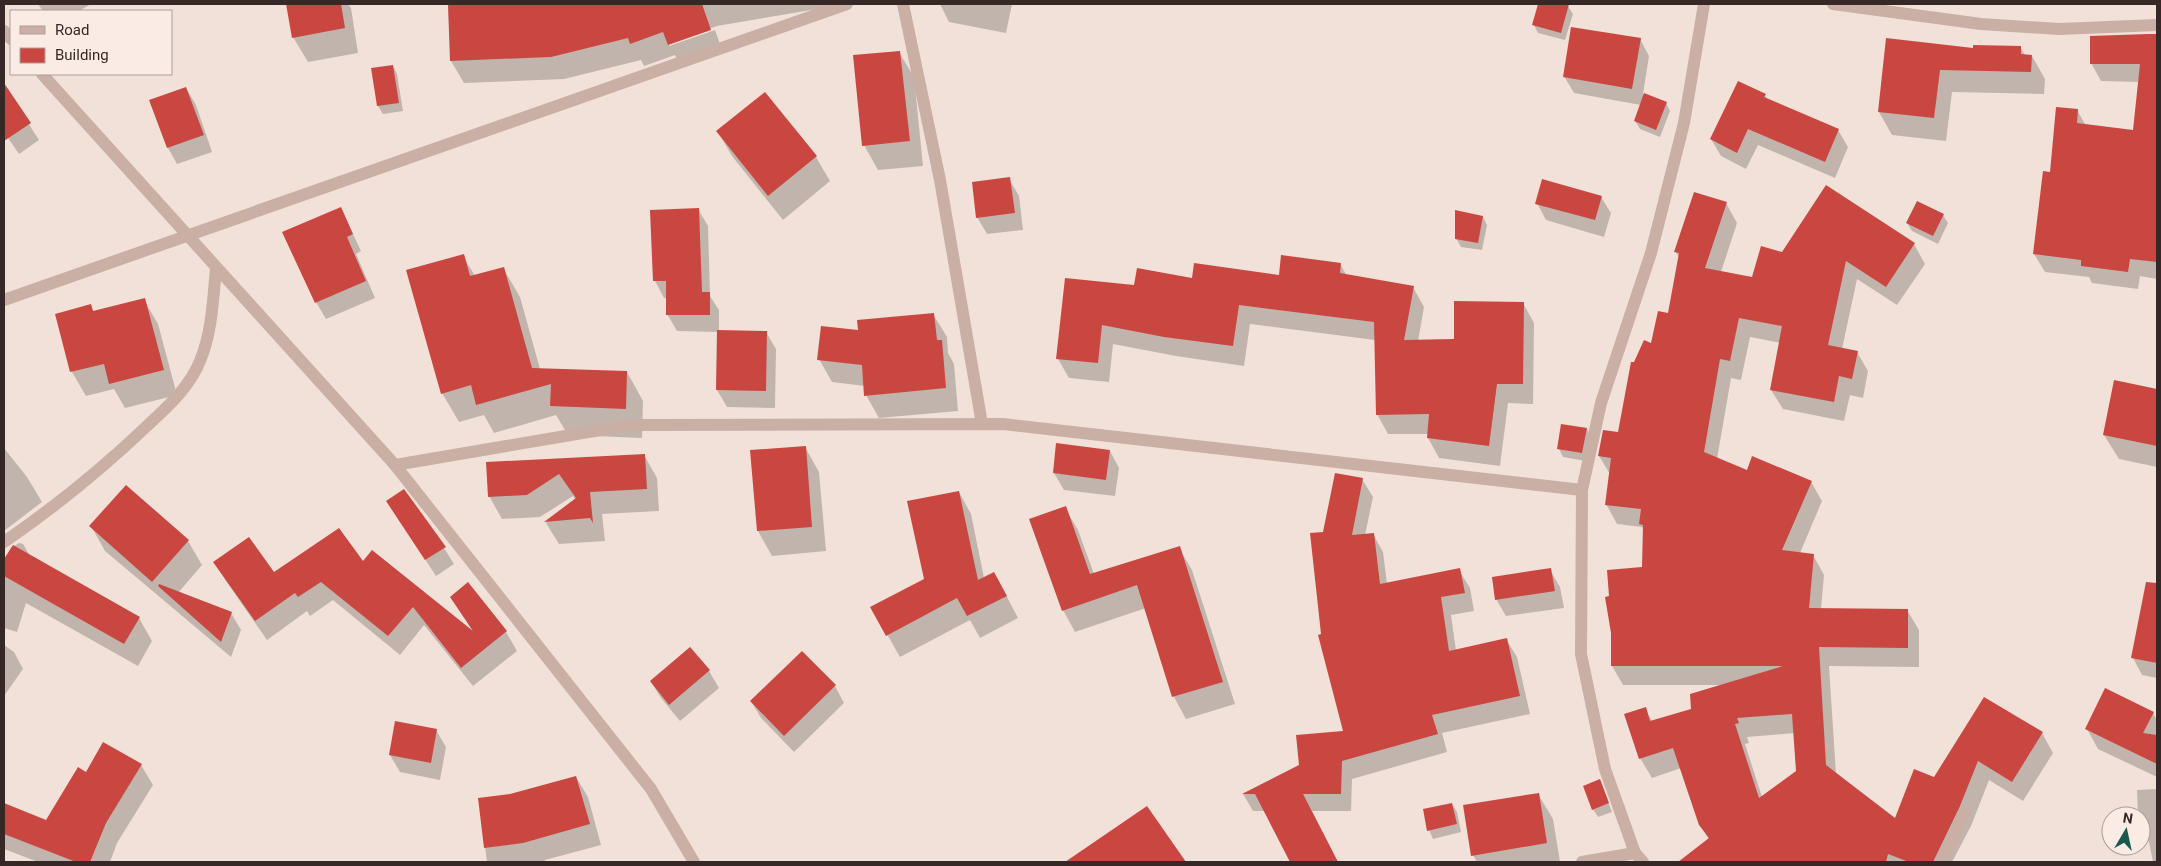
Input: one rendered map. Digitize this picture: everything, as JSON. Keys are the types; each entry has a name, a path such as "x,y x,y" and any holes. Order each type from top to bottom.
{"street":[{"path":"4,300 847,4"},
{"path":"903,4 940,180 982,424"},
{"path":"1582,862 1639,858 1605,769 1581,654 1582,490 1601,403 1651,252 1684,123 1704,4"},
{"path":"1833,4 1981,24 2059,29 2157,25"},
{"path":"43,75 394,465 650,789 694,862"},
{"path":"4,542 111,460 183,391 200,363 210,334 216,268"},
{"path":"394,465 630,425 1003,424 1582,490"},
{"path":"1941,862 1965,812"}],"building":[{"path":"286,4 341,4 345,28 292,38"},
{"path":"448,4 702,4 711,30 668,45 663,32 630,44 628,38 551,57 450,61"},
{"path":"1538,4 1569,4 1561,33 1532,25"},
{"path":"1571,27 1641,38 1632,89 1563,77"},
{"path":"2157,34 2157,262 2130,259 2128,272 2081,266 2081,260 2033,254 2043,171 2050,172 2056,107 2078,109 2077,123 2133,130 2140,64 2090,64 2090,36"},
{"path":"1886,38 1973,48 1973,45 2021,46 2021,54 2032,55 2031,72 1940,70 1934,118 1878,112"},
{"path":"900,51 910,141 862,146 853,55"},
{"path":"393,65 399,103 377,106 371,68"},
{"path":"1738,81 1766,94 1764,97 1839,129 1825,162 1748,129 1737,153 1710,139"},
{"path":"4,83 31,123 4,141"},
{"path":"186,87 204,135 167,148 149,100"},
{"path":"765,92 817,156 768,196 716,131"},
{"path":"1644,93 1667,102 1656,130 1634,121"},
{"path":"1010,177 1015,213 976,218 972,182"},
{"path":"1542,179 1602,196 1595,220 1535,204"},
{"path":"1826,185 1915,243 1886,287 1846,261 1828,345 1858,351 1852,379 1839,376 1834,402 1770,390 1782,326 1739,318 1730,361 1720,359 1704,452 1747,470 1752,456 1812,481 1782,550 1814,554 1809,608 1908,609 1908,648 1819,647 1826,765 1895,818 1914,769 1934,777 1984,697 2043,732 2012,782 1978,761 1960,806 1933,862 1909,862 1888,854 1886,862 1678,862 1709,838 1699,825 1673,748 1639,759 1624,714 1646,707 1650,721 1691,709 1690,694 1783,666 1611,666 1611,633 1605,597 1609,596 1607,570 1642,567 1643,525 1639,524 1641,509 1605,505 1611,458 1598,456 1603,430 1618,432 1631,362 1634,362 1644,340 1651,343 1658,311 1668,313 1679,253 1674,252 1694,192 1727,202 1705,268 1752,277 1761,246 1782,252","holes":["1792,714 1796,771 1759,798 1735,724 1739,723 1737,718"]},
{"path":"1917,201 1944,214 1933,236 1906,223"},
{"path":"341,207 353,234 347,237 366,281 315,303 282,232"},
{"path":"699,208 702,292 710,292 710,315 666,315 666,281 653,281 650,210"},
{"path":"1455,210 1483,216 1478,243 1455,239"},
{"path":"464,254 470,276 504,267 532,368 627,371 626,409 550,406 551,384 476,405 471,385 441,394 406,270"},
{"path":"1281,255 1341,263 1340,273 1414,286 1404,340 1454,339 1454,301 1524,302 1523,384 1497,384 1489,446 1427,438 1429,414 1376,415 1374,322 1239,305 1233,346 1164,337 1102,325 1098,363 1056,359 1065,278 1134,285 1137,268 1192,278 1194,263 1279,275"},
{"path":"145,298 164,370 109,384 104,364 70,372 55,314 91,304 93,311"},
{"path":"934,313 937,340 942,340 946,388 864,396 862,365 817,360 821,326 858,330 857,320"},
{"path":"717,330 767,331 766,391 716,390"},
{"path":"2114,380 2157,389 2157,446 2103,435"},
{"path":"1561,424 1587,428 1582,453 1557,449"},
{"path":"1056,443 1110,450 1106,480 1053,473"},
{"path":"806,446 812,527 757,531 750,450"},
{"path":"645,454 647,489 590,492 593,523 590,518 544,522 576,498 559,474 527,495 488,497 486,462"},
{"path":"1335,473 1363,478 1352,535 1374,533 1380,584 1460,568 1465,593 1441,597 1449,651 1507,638 1520,696 1432,715 1438,734 1342,761 1341,794 1303,794 1338,862 1290,862 1255,794 1242,794 1299,765 1296,735 1343,731 1318,635 1321,634 1310,533 1323,532"},
{"path":"126,485 189,540 152,582 89,526"},
{"path":"404,489 446,547 425,560 386,501"},
{"path":"959,491 978,580 994,572 1007,596 967,616 957,598 886,636 870,607 924,579 907,501"},
{"path":"1066,506 1090,574 1180,546 1223,682 1172,697 1137,585 1062,611 1029,519"},
{"path":"339,528 363,561 372,550 473,631 450,597 468,582 507,631 461,668 413,607 388,636 321,582 298,597 295,593 255,621 213,562 249,537 274,572"},
{"path":"13,545 140,617 124,644 4,576 4,559"},
{"path":"1551,568 1555,591 1495,600 1492,577"},
{"path":"2146,582 2157,583 2157,663 2131,658"},
{"path":"159,584 232,612 221,642 158,586"},
{"path":"690,647 710,670 669,705 650,681"},
{"path":"802,651 836,685 784,736 750,701"},
{"path":"2105,688 2154,712 2143,733 2157,735 2157,764 2085,729"},
{"path":"395,721 437,729 431,763 389,755"},
{"path":"103,742 142,764 106,823 90,862 76,862 4,834 4,803 46,820 78,767 86,772"},
{"path":"576,776 590,824 523,843 484,848 478,798 510,794"},
{"path":"1600,779 1609,803 1592,810 1583,786"},
{"path":"1539,793 1547,843 1471,856 1463,805"},
{"path":"1452,803 1457,824 1427,831 1423,809"},
{"path":"1147,806 1186,862 1065,862"}]}
